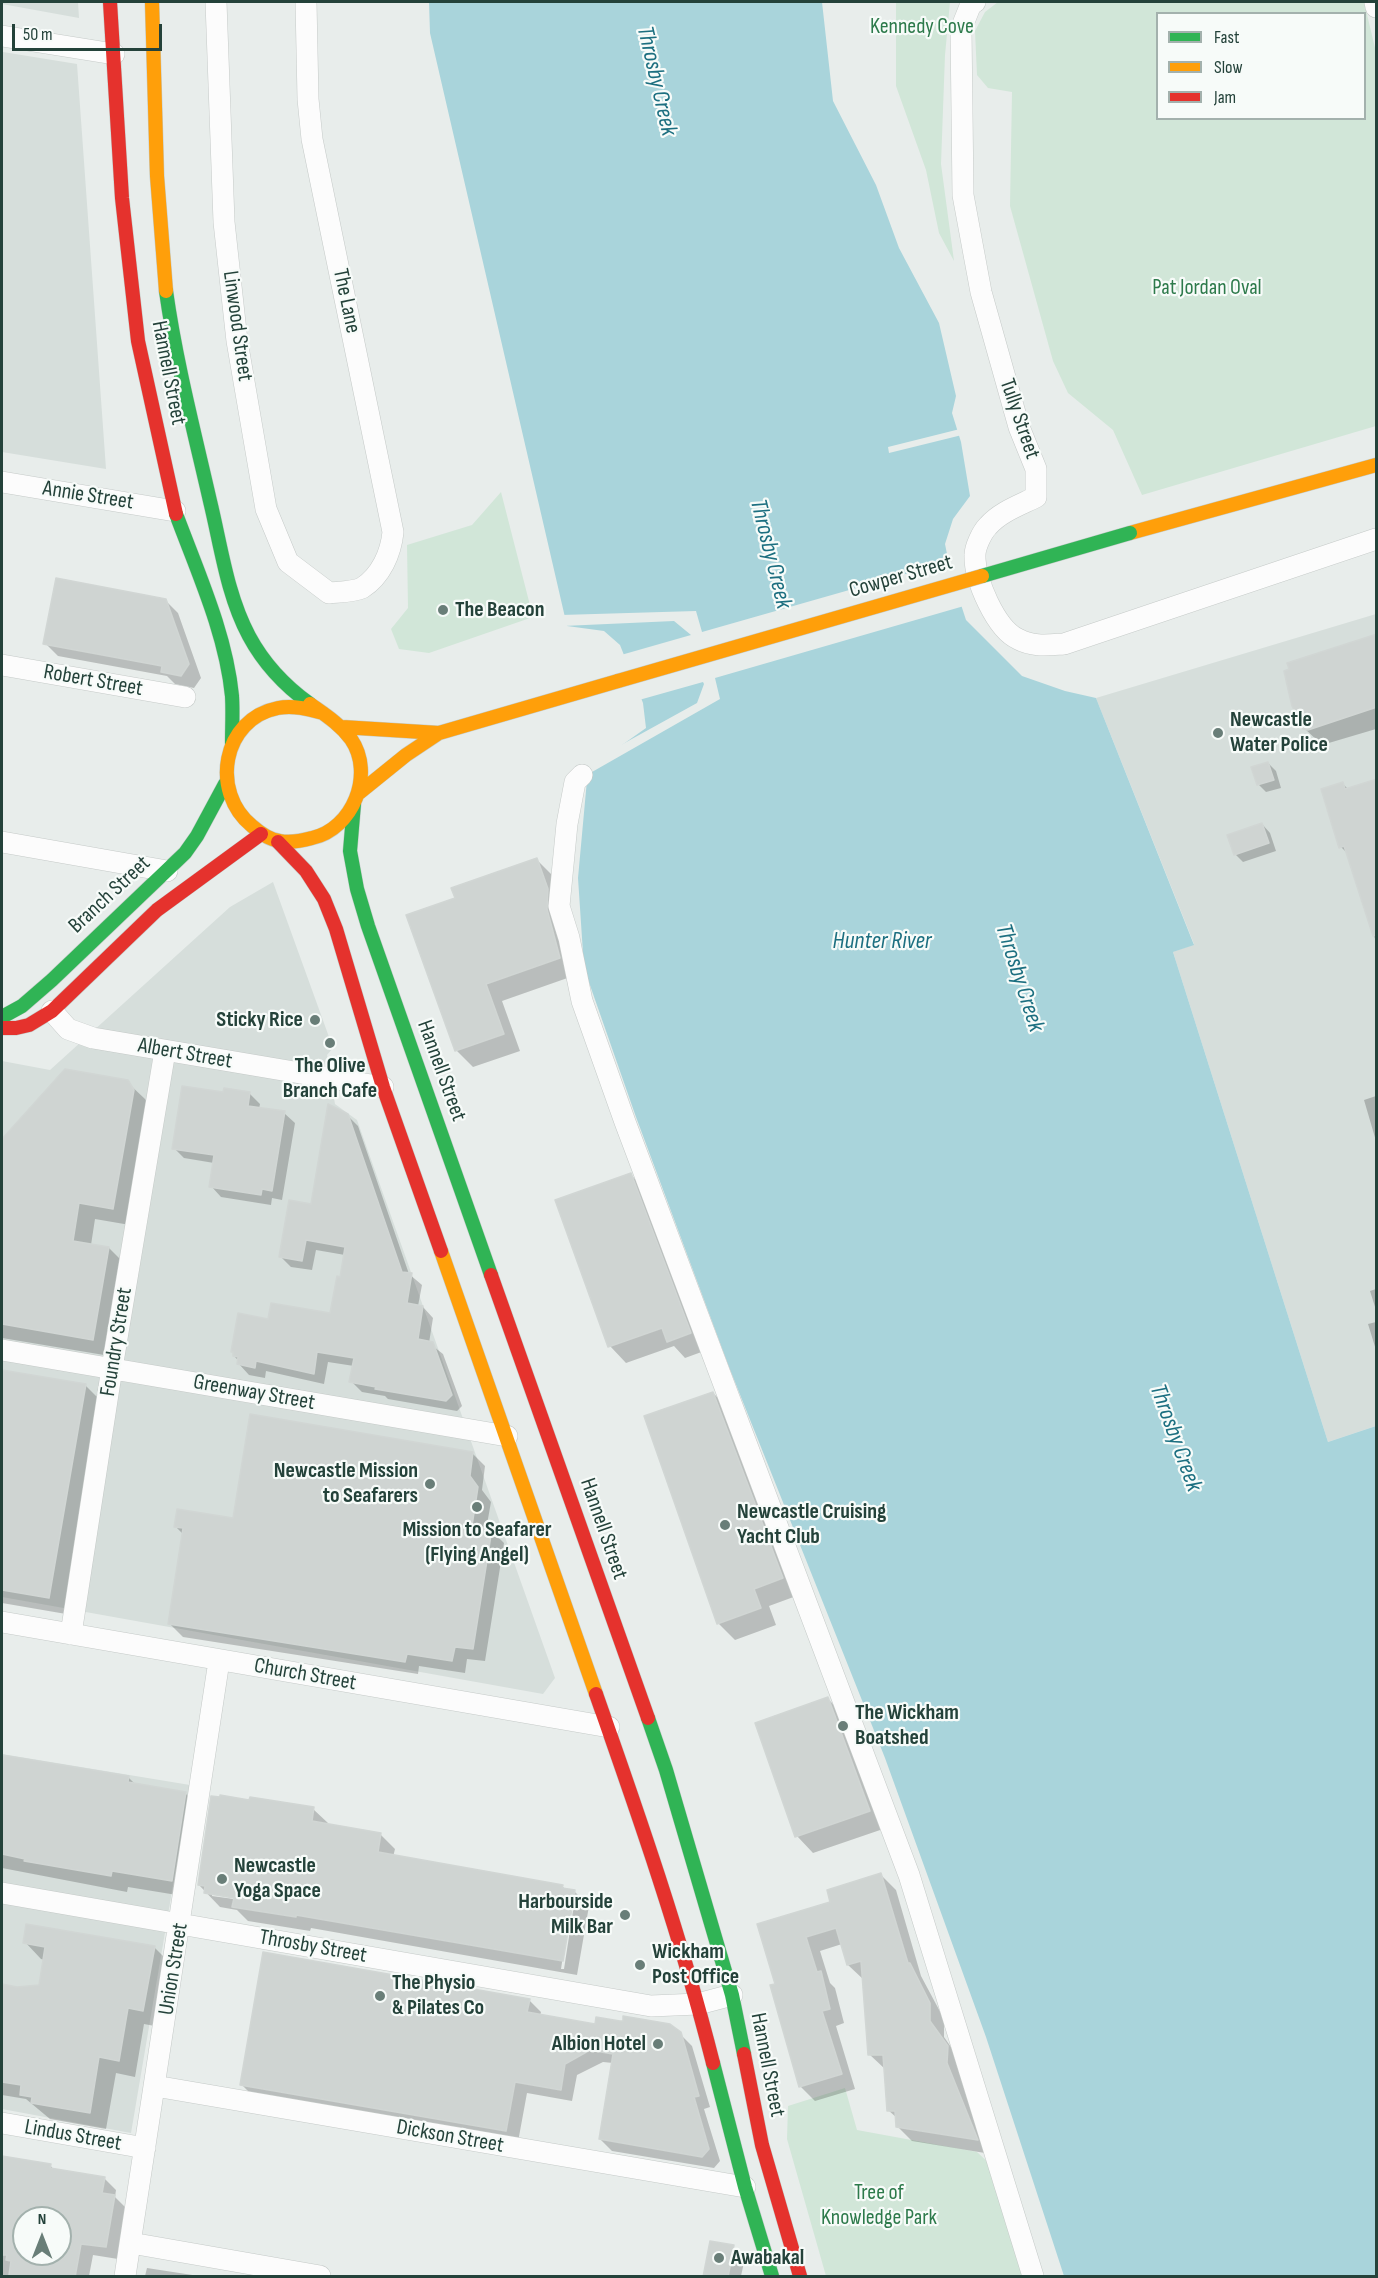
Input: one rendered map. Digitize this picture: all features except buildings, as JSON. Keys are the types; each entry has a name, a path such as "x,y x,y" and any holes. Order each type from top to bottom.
{"main road":[{"name":"Hannell Street","path":"110,2 122,198 138,341 175,511 211,609 225,656 232,697 232,743"},
{"name":"Hannell Street","path":"152,2 161,243 173,331 196,442 230,583 242,620 262,658 287,686 323,713"},
{"name":"Cowper Street","path":"356,799 406,755 439,733 1130,533 1377,465"},
{"path":"278,842 297,842 320,836 340,823 356,799 361,770 356,747 342,727 323,713 298,706 271,710 248,723 232,743 225,763 225,784 232,804 244,821 261,834 278,842 306,871 324,899 336,928 383,1087 655,1861 698,2004 745,2187 772,2277"},
{"name":"Cowper Street","path":"342,727 439,733"},
{"name":"Branch Street","path":"2,1017 21,1006 52,980 167,871 197,836 225,784"},
{"name":"Hannell Street","path":"356,799 350,851 357,889 368,926 666,1770 732,1995 762,2145 800,2277"},
{"name":"Branch Street","path":"52,1011 157,910 261,834"},
{"path":"2,1028 12,1030 36,1023 52,1011"}],"street":[{"name":"Linwood Street","path":"216,2 224,222 237,341 266,509 288,562 329,593 361,589"},
{"name":"The Lane","path":"306,2 308,99 312,139 393,532 392,548 382,568 361,589"},
{"name":"Tully Street","path":"975,2 971,4 961,28 963,195 981,292 1019,427 1036,469 1036,497 999,517 987,527 975,554 977,570 991,610 1001,626 1016,639 1035,645 1064,644 1377,539"},
{"path":"1375,2 1377,7"},
{"path":"2,36 114,54"},
{"name":"Annie Street","path":"2,482 175,511"},
{"name":"Robert Street","path":"2,665 184,697"},
{"path":"582,775 575,782 567,824 559,906 569,938 582,1001 625,1122 909,1875 1033,2277"},
{"path":"2,842 167,871"},
{"name":"Albert Street","path":"52,1011 68,1029 93,1038 383,1087"},
{"name":"Foundry Street","path":"71,1634 112,1368 165,1051"},
{"name":"Greenway Street","path":"2,1350 507,1436"},
{"name":"Church Street","path":"2,1623 609,1727"},
{"name":"Union Street","path":"125,2277 181,1923 219,1661"},
{"name":"Throsby Street","path":"2,1893 651,2006 698,2004 732,1995"},
{"name":"Dickson Street","path":"155,2086 745,2187"},
{"name":"Lindus Street","path":"2,2123 145,2148"},
{"path":"131,2243 320,2277"}],"shaded area":[{"path":"2,2 78,2 79,18 2,4"},
{"path":"3,52 77,64 106,469 2,452"},
{"path":"1376,614 1376,1426 1328,1442 1173,952 1194,944 1096,698"},
{"path":"273,882 333,1048 327,1055 335,1104 357,1120 555,1678 543,1694 2,1597 2,1061 50,1070 230,907"},
{"path":"2,1754 190,1785 131,2133 2,2109"}],"green space":[{"name":"Kennedy Cove","path":"896,2 950,2 945,55 941,164 954,261 939,233 926,170 896,86"},
{"name":"Pat Jordan Oval","path":"998,2 1364,2 1376,52 1376,426 1142,495 1113,430 1068,393 1053,361 1010,206 1012,92 988,88 977,75 975,31 985,12"},
{"path":"501,492 533,617 429,653 399,649 391,629 408,608 407,545 472,525"},
{"name":"Tree of Knowledge Park","path":"845,2088 857,2130 977,2152 993,2167 1026,2276 826,2276 787,2139 788,2106"}],"water":[{"name":"Hunter River","path":"429,2 822,2 833,101 876,185 899,248 939,323 956,396 952,413 961,442 970,496 953,519 945,544 951,574 966,620 1022,676 1065,691 1096,698 1194,945 1173,952 1328,1442 1376,1426 1376,2276 1064,2276 986,2037 885,1758 729,1367 636,1117 584,968 578,878 588,769 646,728 643,703 620,645 604,631 567,626 430,33"}],"pier":[{"path":"960,429 962,435 889,453 888,447"},
{"path":"951,561 964,606 715,678 720,699 585,776 586,767 601,756 697,703 704,684 703,682 639,700 621,655 691,635 674,621 563,626 561,615 696,611 702,632"}],"traffic: fast":[{"path":"166,291 186,396 225,570 235,604 261,656 292,690 310,704"},
{"path":"176,514 210,604 224,650 232,696 232,743"},
{"path":"982,576 1130,533"},
{"path":"2,1017 22,1006 52,980 185,853 197,836 225,784"},
{"path":"354,804 350,851 357,889 491,1275"},
{"path":"648,1718 666,1770 732,1995 744,2054"},
{"path":"713,2063 745,2187 772,2276"}],"traffic: slow":[{"path":"152,2 157,176 166,291"},
{"path":"1130,533 1376,465"},
{"path":"618,681 982,576"},
{"path":"359,793 406,755 439,733 618,681"},
{"path":"310,704 321,712 326,716 332,720 342,729 351,739 358,753 361,768 356,798 349,812 339,824 326,833 312,838 284,842 261,834 239,812 230,795 227,777 228,758 234,741 244,726 259,715 278,708 295,707 312,710 317,712 323,713"},
{"path":"342,727 439,733"},
{"path":"441,1251 596,1694"}],"traffic: jam":[{"path":"110,2 122,198 138,341 176,514"},
{"path":"2,1028 29,1025 52,1011 157,910 261,834"},
{"path":"278,842 306,871 324,899 336,929 383,1087 441,1251"},
{"path":"491,1275 648,1718"},
{"path":"596,1694 673,1923 713,2063"},
{"path":"744,2054 762,2145 800,2276"}],"place":[{"name":"The Beacon","path":"443,610"},
{"name":"Newcastle Water Police","path":"1218,733"},
{"name":"Sticky Rice","path":"315,1020"},
{"name":"The Olive Branch Cafe","path":"330,1043"},
{"name":"Newcastle Mission to Seafarers","path":"430,1484"},
{"name":"Mission to Seafarer (Flying Angel)","path":"477,1507"},
{"name":"Newcastle Cruising Yacht Club","path":"725,1525"},
{"name":"The Wickham Boatshed","path":"843,1726"},
{"name":"Newcastle Yoga Space","path":"222,1879"},
{"name":"Harbourside Milk Bar","path":"625,1915"},
{"name":"Wickham Post Office","path":"640,1965"},
{"name":"The Physio & Pilates Co","path":"380,1996"},
{"name":"Albion Hotel","path":"658,2044"},
{"name":"Awabakal","path":"719,2258"}],"water label":[{"name":"Throsby Creek","path":"656,81"},
{"name":"Throsby Creek","path":"770,554"},
{"name":"Throsby Creek","path":"1019,978"},
{"name":"Throsby Creek","path":"1175,1438"}]}
